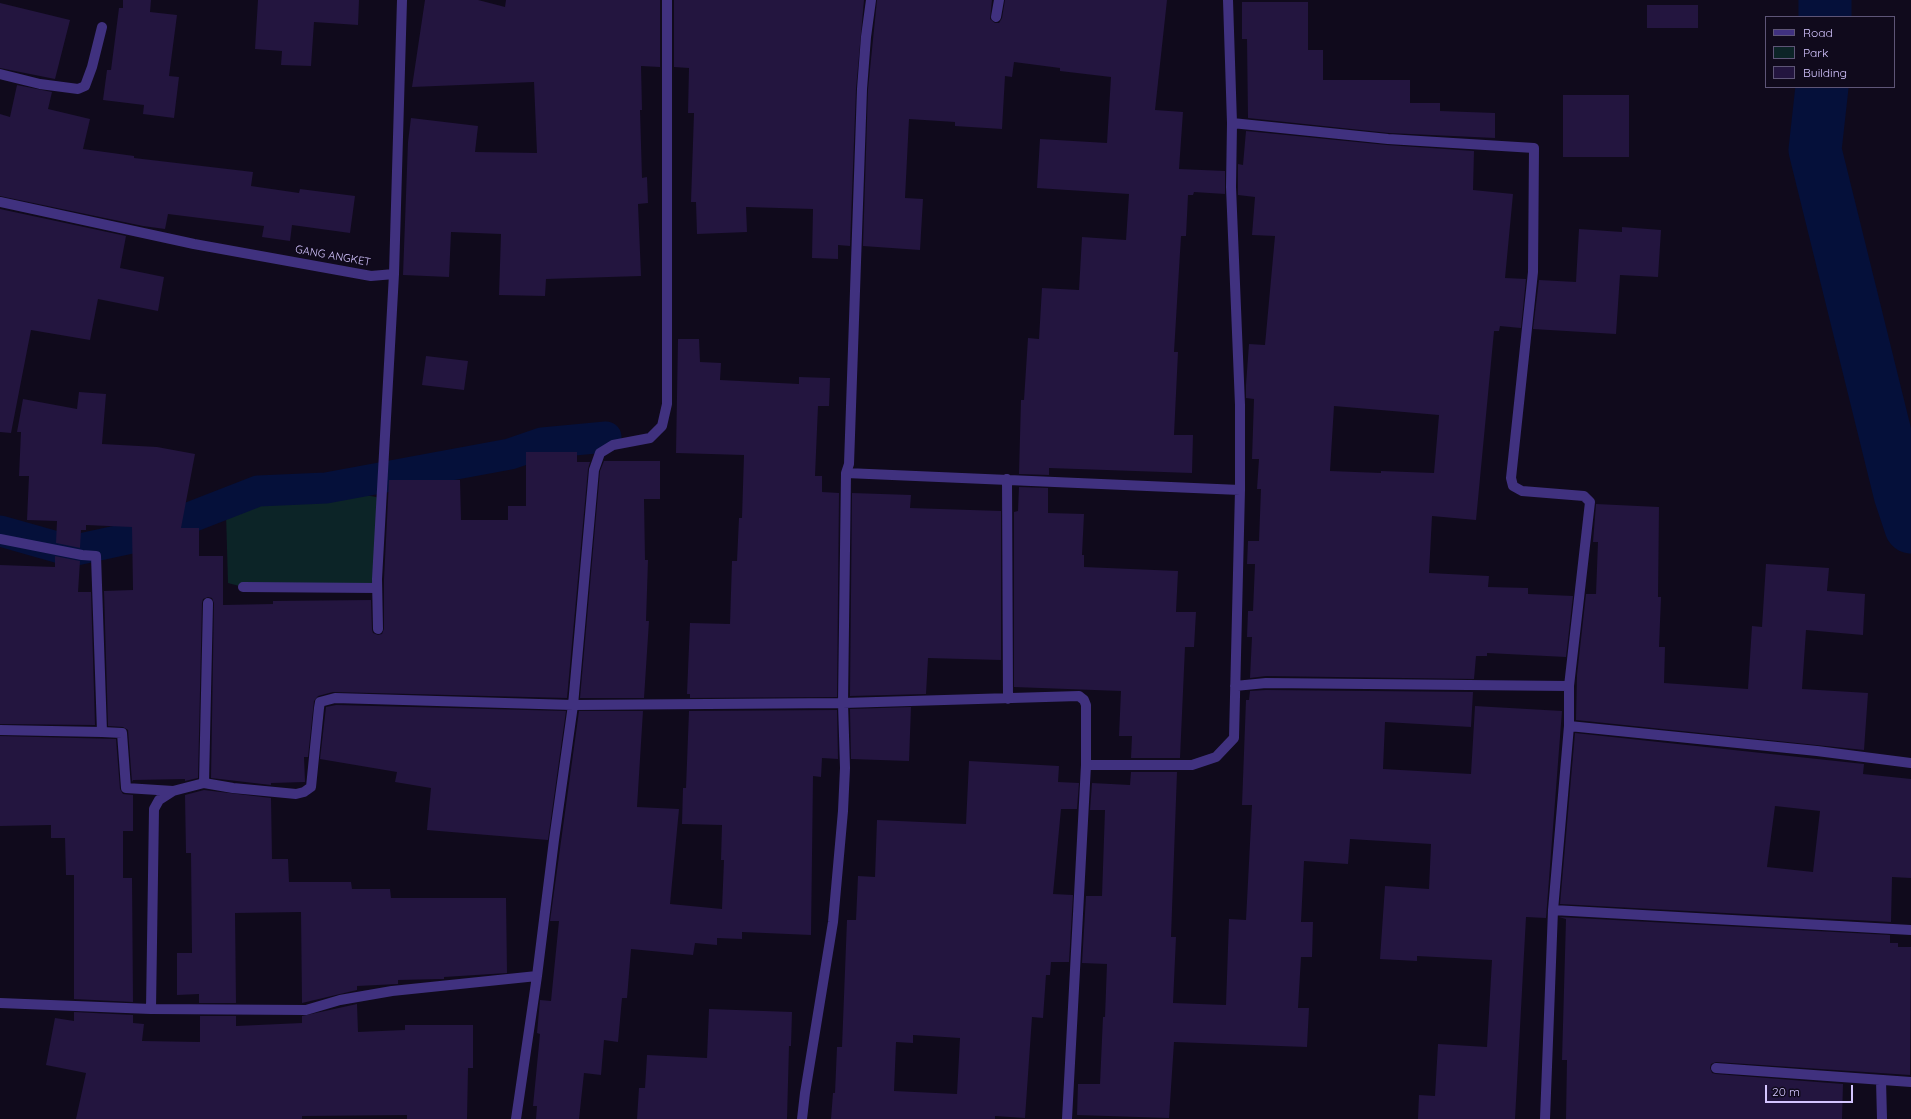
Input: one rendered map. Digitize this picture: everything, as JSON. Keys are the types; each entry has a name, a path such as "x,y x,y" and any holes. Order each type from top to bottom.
{"street":[{"path":"378,628 377,588 380,498 394,274 402,0"},
{"path":"516,1119 537,976 573,705 594,470 600,453 613,445 650,438 662,426 667,404 667,0"},
{"path":"802,1119 833,922 846,768 843,703 846,473 849,464 862,89 866,37 871,0"},
{"path":"996,17 998,0"},
{"path":"1086,765 1192,765 1216,757 1234,738 1240,490 1240,397 1231,187 1232,123 1228,0"},
{"path":"0,74 40,84 78,89 85,86 92,67 102,27"},
{"path":"1232,123 1388,139 1534,148 1533,272 1511,478 1513,486 1522,491 1584,496 1590,502 1569,686 1569,726 1553,910 1545,1119"},
{"name":"GANG ANGKET","path":"0,202 194,244 371,276 394,274"},
{"path":"846,473 1240,490"},
{"path":"1007,479 1008,699"},
{"path":"0,539 82,555 96,556 102,732"},
{"path":"243,587 377,588"},
{"path":"204,783 208,603"},
{"path":"1235,686 1266,683 1569,686"},
{"path":"0,730 122,733 126,788 173,791 204,783 288,794 304,792 311,787 318,708 320,702 335,698 573,705 843,703 1075,696 1082,698 1086,705 1086,765 1067,1119"},
{"path":"1569,726 1817,751 1911,763"},
{"path":"151,1009 154,809 159,800 173,791"},
{"path":"1553,910 1911,930"},
{"path":"0,1002 151,1009 306,1010 340,1000 392,991 537,976"},
{"path":"1716,1068 1911,1082"},
{"path":"1881,1080 1882,1119"}],"green space":[{"path":"350,492 381,498 377,588 243,587 228,583 226,513 244,506 302,496"}],"building":[{"path":"123,0 151,0 150,12 177,15 169,76 179,77 174,118 143,114 144,105 103,100 107,70 111,70 119,8 123,8"},
{"path":"258,0 359,0 358,25 314,22 311,66 281,65 282,51 255,49"},
{"path":"425,0 478,0 505,7 506,0 660,0 660,67 641,66 642,110 640,110 642,178 647,177 648,203 638,204 641,276 546,279 545,296 499,295 501,234 451,232 449,277 403,275 408,142 411,118 478,126 475,152 537,153 534,82 412,87"},
{"path":"674,0 864,0 856,89 850,246 838,245 838,259 812,258 813,209 746,207 747,232 697,234 696,202 691,202 694,113 688,113 689,68 674,67"},
{"path":"877,0 992,0 990,19 995,23 999,23 1002,18 1005,0 1167,0 1155,110 1183,112 1179,169 1225,171 1225,194 1194,192 1193,195 1188,195 1186,236 1181,236 1174,352 1178,352 1174,435 1193,435 1192,473 1049,468 1049,475 1019,474 1021,400 1024,400 1028,338 1039,339 1042,288 1079,290 1082,237 1126,240 1129,194 1037,188 1040,139 1107,143 1111,77 1060,71 1060,68 1014,62 1012,77 1005,76 1002,129 955,126 955,122 909,119 905,198 923,199 920,250 863,246 868,89"},
{"path":"1242,2 1308,2 1308,50 1323,50 1323,80 1410,80 1410,103 1440,103 1440,111 1495,113 1495,138 1389,133 1248,118 1247,39 1242,39"},
{"path":"0,3 70,20 55,79 0,68"},
{"path":"1647,5 1698,5 1698,28 1647,28"},
{"path":"17,85 52,92 48,109 90,119 83,149 134,156 134,158 253,172 251,186 299,193 300,189 355,196 350,233 292,225 290,241 262,237 264,226 168,214 165,229 143,226 0,196 0,114 10,117"},
{"path":"1563,95 1629,95 1629,157 1563,157"},
{"path":"1246,131 1387,145 1474,151 1473,190 1513,194 1505,278 1526,279 1521,328 1500,326 1499,331 1494,331 1476,520 1432,516 1429,573 1489,576 1488,587 1528,588 1528,594 1573,596 1566,657 1487,653 1487,656 1476,656 1474,679 1266,676 1250,678 1252,637 1247,637 1248,611 1253,611 1255,564 1247,564 1248,541 1259,541 1261,489 1257,489 1259,459 1252,459 1254,399 1246,398 1246,385 1249,344 1265,345 1275,236 1252,235 1255,197 1238,195 1238,164 1243,165","holes":["1334,406 1439,415 1434,473 1330,471"]},
{"path":"0,209 126,236 120,268 164,277 158,311 98,299 90,340 31,330 11,433 0,432"},
{"path":"1622,227 1661,230 1658,277 1620,275 1616,334 1533,329 1539,280 1576,282 1579,229 1622,232"},
{"path":"678,339 699,339 700,362 721,363 720,380 799,384 799,377 830,378 829,406 818,406 815,476 822,476 822,492 839,493 837,697 690,698 690,694 687,694 690,623 730,624 732,561 737,561 739,518 742,518 744,455 676,453"},
{"path":"426,356 468,361 464,390 422,385"},
{"path":"79,392 106,394 102,444 157,447 195,454 181,528 199,528 199,556 223,556 223,605 273,604 273,601 371,600 372,630 373,633 378,635 382,634 384,629 384,579 389,480 460,480 461,520 508,520 508,506 526,506 526,452 577,452 577,462 590,462 588,469 567,698 333,692 318,696 314,701 308,757 304,757 305,782 271,783 271,785 211,778 214,603 212,598 208,597 203,599 202,603 198,778 185,781 185,779 133,780 132,782 128,730 123,727 108,726 104,591 133,590 132,527 86,525 86,530 81,530 80,548 56,543 57,521 27,520 29,476 19,476 21,432 17,432 23,399 77,409"},
{"path":"604,461 660,461 660,499 644,499 645,560 648,560 646,621 649,621 644,698 580,698 600,471"},
{"path":"1019,487 1048,488 1048,513 1084,514 1082,555 1084,555 1084,567 1178,571 1176,612 1196,612 1194,647 1185,647 1180,758 1131,758 1132,736 1119,736 1121,691 1014,687 1014,512 1018,511"},
{"path":"852,493 911,495 910,508 1001,511 1001,660 928,658 926,694 850,696"},
{"path":"1596,504 1659,507 1658,597 1661,597 1659,647 1665,647 1664,683 1748,689 1752,626 1762,627 1766,564 1829,568 1827,591 1865,594 1863,635 1806,630 1802,689 1868,693 1864,750 1576,720 1577,675 1586,594 1596,594 1598,542 1593,542"},
{"path":"55,556 80,561 78,592 91,592 95,725 0,724 0,565 55,567"},
{"path":"1250,691 1473,692 1471,727 1385,722 1383,769 1471,774 1475,706 1562,711 1546,918 1526,917 1515,1119 1418,1119 1419,1095 1435,1096 1438,1044 1487,1047 1492,960 1417,956 1417,961 1380,959 1385,886 1429,889 1431,844 1350,839 1348,864 1304,861 1301,922 1313,922 1312,957 1301,957 1298,1008 1309,1008 1307,1047 1174,1042 1169,1118 1077,1115 1078,1084 1100,1084 1103,1017 1105,1017 1107,964 1082,963 1086,896 1102,896 1105,810 1090,810 1092,783 1130,785 1131,772 1177,772 1171,937 1176,937 1173,1003 1226,1005 1229,919 1246,920 1252,805 1242,805 1246,700 1249,700"},
{"path":"336,705 566,711 548,840 427,830 431,788 395,782 397,772 320,759 326,707"},
{"path":"911,707 909,761 851,759 850,709"},
{"path":"837,710 838,759 822,758 821,777 813,776 811,935 742,932 742,939 717,938 717,945 695,943 693,955 631,949 627,998 622,998 618,1042 604,1040 601,1075 584,1073 579,1119 536,1119 537,1106 533,1106 540,1034 537,1033 540,1000 551,1001 559,921 550,921 579,711 643,711 637,807 679,809 670,904 722,909 724,860 721,860 722,825 682,824 683,788 686,788 689,711"},
{"path":"1575,733 1864,764 1863,774 1911,779 1911,878 1892,877 1891,922 1560,904","holes":["1775,806 1820,811 1813,872 1767,867"]},
{"path":"0,736 116,739 120,789 123,794 133,795 133,831 123,831 123,878 132,878 133,1002 74,999 74,875 66,875 65,838 51,838 51,825 0,826"},
{"path":"969,761 1059,766 1058,782 1079,783 1077,809 1061,809 1053,894 1073,895 1069,962 1051,962 1050,975 1046,975 1043,1018 1032,1017 1025,1118 995,1116 995,1119 831,1119 833,1093 835,1093 837,1047 842,1047 847,920 856,920 858,876 875,877 877,820 966,824","holes":["913,1035 960,1038 957,1094 894,1091 896,1042 913,1043"]},
{"path":"204,790 271,798 272,859 288,859 289,882 351,882 352,889 390,889 391,898 506,898 507,973 444,977 444,979 398,980 398,984 357,986 357,990 302,1003 301,912 235,913 236,1003 199,1003 199,994 177,995 177,953 192,953 191,853 186,853 185,795"},
{"path":"1559,917 1890,935 1890,943 1898,943 1898,947 1911,947 1910,1075 1716,1062 1711,1064 1710,1068 1712,1073 1716,1074 1843,1084 1842,1119 1566,1119 1567,1060 1562,1060 1566,919"},
{"path":"357,1004 358,1032 405,1030 405,1025 473,1025 473,1068 468,1068 467,1119 407,1119 407,1115 302,1116 302,1119 76,1119 86,1073 46,1065 55,1018 74,1021 74,1012 133,1015 133,1023 144,1024 142,1041 200,1042 200,1016 236,1016 236,1026 302,1023 302,1016"},
{"path":"709,1009 792,1012 791,1046 789,1046 787,1119 637,1119 639,1088 645,1088 647,1055 707,1058"}],"waterway":[{"path":"1825,0 1825,16"},
{"path":"1822,88 1815,150 1900,494 1911,527"},
{"path":"0,531 71,551 145,535 258,491 326,488 510,454 542,443 606,437"}]}
